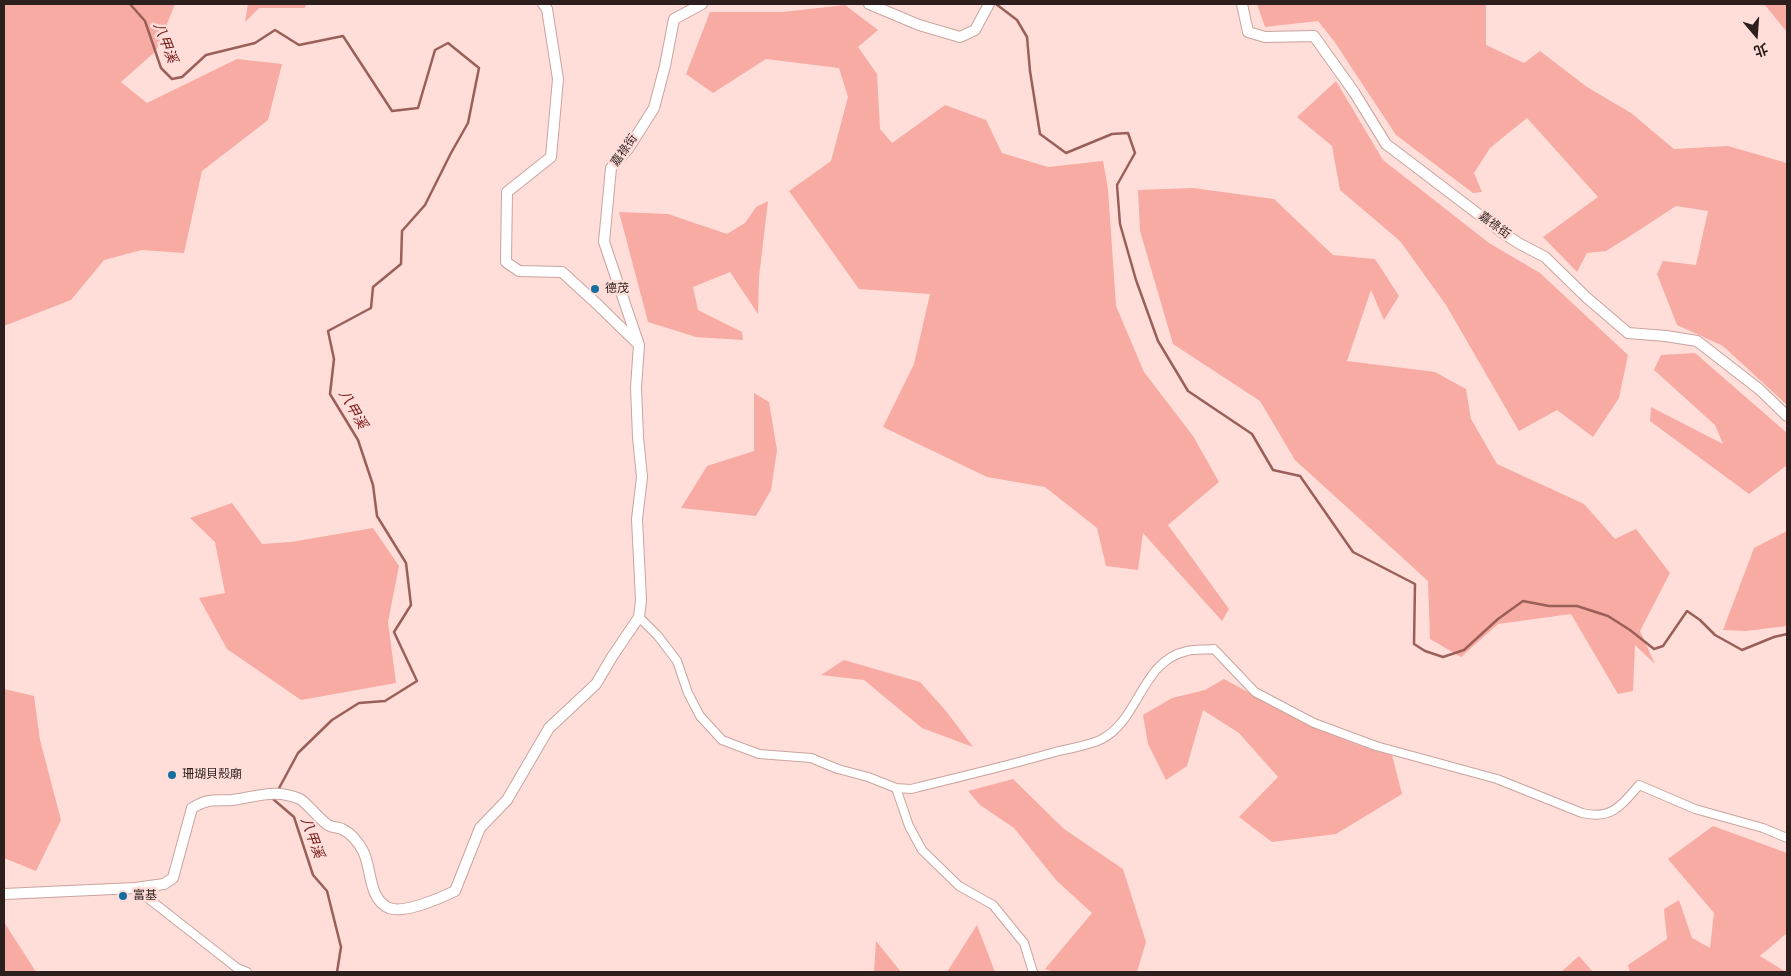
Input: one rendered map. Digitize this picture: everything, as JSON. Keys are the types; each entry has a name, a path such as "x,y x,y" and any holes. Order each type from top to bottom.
{"street":[{"path":"4,894 136,888 164,884 172,878 192,808 204,801 234,800 256,795 280,794 302,800 315,815 330,826 343,829 354,838 364,852 376,895 380,902 391,909 434,902 455,891 480,828 507,800 549,728 596,684 640,617 642,600 637,519 642,477 636,388 639,345 562,272 520,271 506,262 507,192 551,157 558,78 547,9 543,4"},
{"name":"嘉祿街","path":"639,345 604,242 611,168 628,149 654,108 665,66 674,19 702,4"},
{"path":"869,4 919,25 960,37 975,30 989,4"},
{"name":"嘉祿街","path":"1242,4 1248,32 1265,36 1314,36 1354,92 1386,144 1503,233 1545,257 1586,297 1628,333 1697,341 1759,389 1787,416"},
{"path":"640,617 658,636 677,661 688,693 700,716 722,740 758,754 811,758 896,788 911,789 1002,767 1102,739 1122,723 1150,677 1161,664 1187,651 1214,649 1255,692 1314,723 1376,746 1497,779 1594,816 1619,808 1639,785 1695,809 1763,828 1787,838"},
{"path":"896,788 910,826 922,850 959,886 994,905 1024,943 1033,972"},
{"path":"136,888 237,968 247,972"}],"shaded area":[{"path":"4,4 175,4 156,51 121,82 147,103 237,59 282,64 268,120 202,171 184,253 142,250 104,260 71,300 4,326"},
{"path":"248,4 306,4 305,8 259,8 245,22"},
{"path":"1257,4 1486,4 1486,45 1524,63 1540,51 1587,87 1631,113 1674,149 1728,146 1787,163 1787,405 1723,346 1677,325 1657,274 1663,261 1696,265 1708,211 1676,206 1606,251 1587,253 1577,272 1543,237 1598,197 1527,118 1490,148 1474,173 1482,192 1473,193 1396,135 1334,41 1318,21 1265,27"},
{"path":"1764,4 1787,4 1787,32"},
{"path":"845,5 878,30 858,47 877,74 880,129 892,143 945,105 986,120 1002,153 1048,167 1103,161 1108,189 1116,306 1144,372 1193,436 1219,482 1168,525 1229,609 1222,621 1143,533 1138,570 1106,566 1097,528 1045,487 987,477 883,427 914,364 930,294 859,289 789,191 831,161 848,97 839,68 766,59 713,93 686,74 710,12 783,12"},
{"path":"1336,81 1383,160 1489,243 1540,273 1628,355 1619,398 1593,437 1557,410 1519,431 1446,305 1400,241 1340,190 1332,146 1297,117"},
{"path":"1193,188 1274,199 1333,255 1375,259 1399,296 1384,320 1371,290 1347,361 1435,372 1466,389 1471,419 1497,464 1584,504 1615,539 1636,529 1670,573 1640,631 1655,664 1635,645 1633,691 1618,694 1571,614 1498,624 1461,657 1430,639 1428,581 1295,460 1260,401 1173,344 1140,231 1138,190"},
{"path":"768,201 759,277 758,314 730,272 693,287 698,310 742,332 743,340 696,337 648,322 619,212 668,214 727,234 745,223 756,207"},
{"path":"1695,353 1787,433 1787,465 1749,494 1650,421 1651,407 1723,444 1715,425 1654,370 1661,355"},
{"path":"754,393 769,402 777,450 771,490 756,516 681,508 707,466 754,451"},
{"path":"232,503 262,544 291,542 373,528 399,566 388,622 396,683 301,700 227,649 199,598 225,593 215,542 190,518"},
{"path":"1787,531 1787,626 1746,631 1723,630 1754,548"},
{"path":"844,660 920,682 946,711 973,747 922,728 864,680 821,675"},
{"path":"1224,679 1327,732 1370,749 1392,755 1402,794 1336,834 1272,842 1239,817 1278,777 1239,733 1203,710 1187,766 1166,780 1148,744 1143,715 1172,698 1205,690"},
{"path":"4,689 34,696 40,740 61,820 36,871 4,858"},
{"path":"1013,779 1064,829 1123,869 1146,942 1137,972 1054,972 1045,969 1092,913 1056,880 1014,828 980,805 968,791"},
{"path":"1713,826 1787,853 1787,933 1760,956 1786,972 1630,972 1628,965 1667,939 1664,909 1679,900 1692,938 1710,948 1714,913 1668,859"},
{"path":"4,922 36,972 4,972"},
{"path":"977,925 995,972 947,972"},
{"path":"876,941 901,972 874,972"},
{"path":"1579,956 1593,972 1561,972"}],"waterway":[{"name":"八甲溪","path":"130,4 145,21 161,68 172,79 182,77 206,55 255,43 275,30 299,45 343,36 392,111 418,108 435,50 448,43 479,68 468,123 425,205 402,231 401,264 373,287 371,308 328,331 334,359 330,394 358,440 373,485 377,516 406,563 411,605 394,632 417,681 385,701 359,703 332,720 298,753 277,792"},
{"path":"996,4 1017,20 1027,37 1030,71 1040,134 1066,153 1112,134 1128,133 1135,153 1117,185 1120,224 1136,280 1158,341 1188,391 1252,434 1273,470 1300,476 1353,552 1415,584 1414,644 1425,651 1443,657 1464,650 1498,619 1523,601 1549,606 1577,606 1608,616 1654,649 1663,646 1687,611 1700,620 1715,635 1742,650 1774,637 1787,634"},
{"name":"八甲溪","path":"274,796 273,799 294,817 313,875 327,891 341,947 337,972"}],"place":[{"name":"德茂","path":"595,289"},
{"name":"珊瑚貝殼廟","path":"172,775"},
{"name":"富基","path":"123,896"}]}
